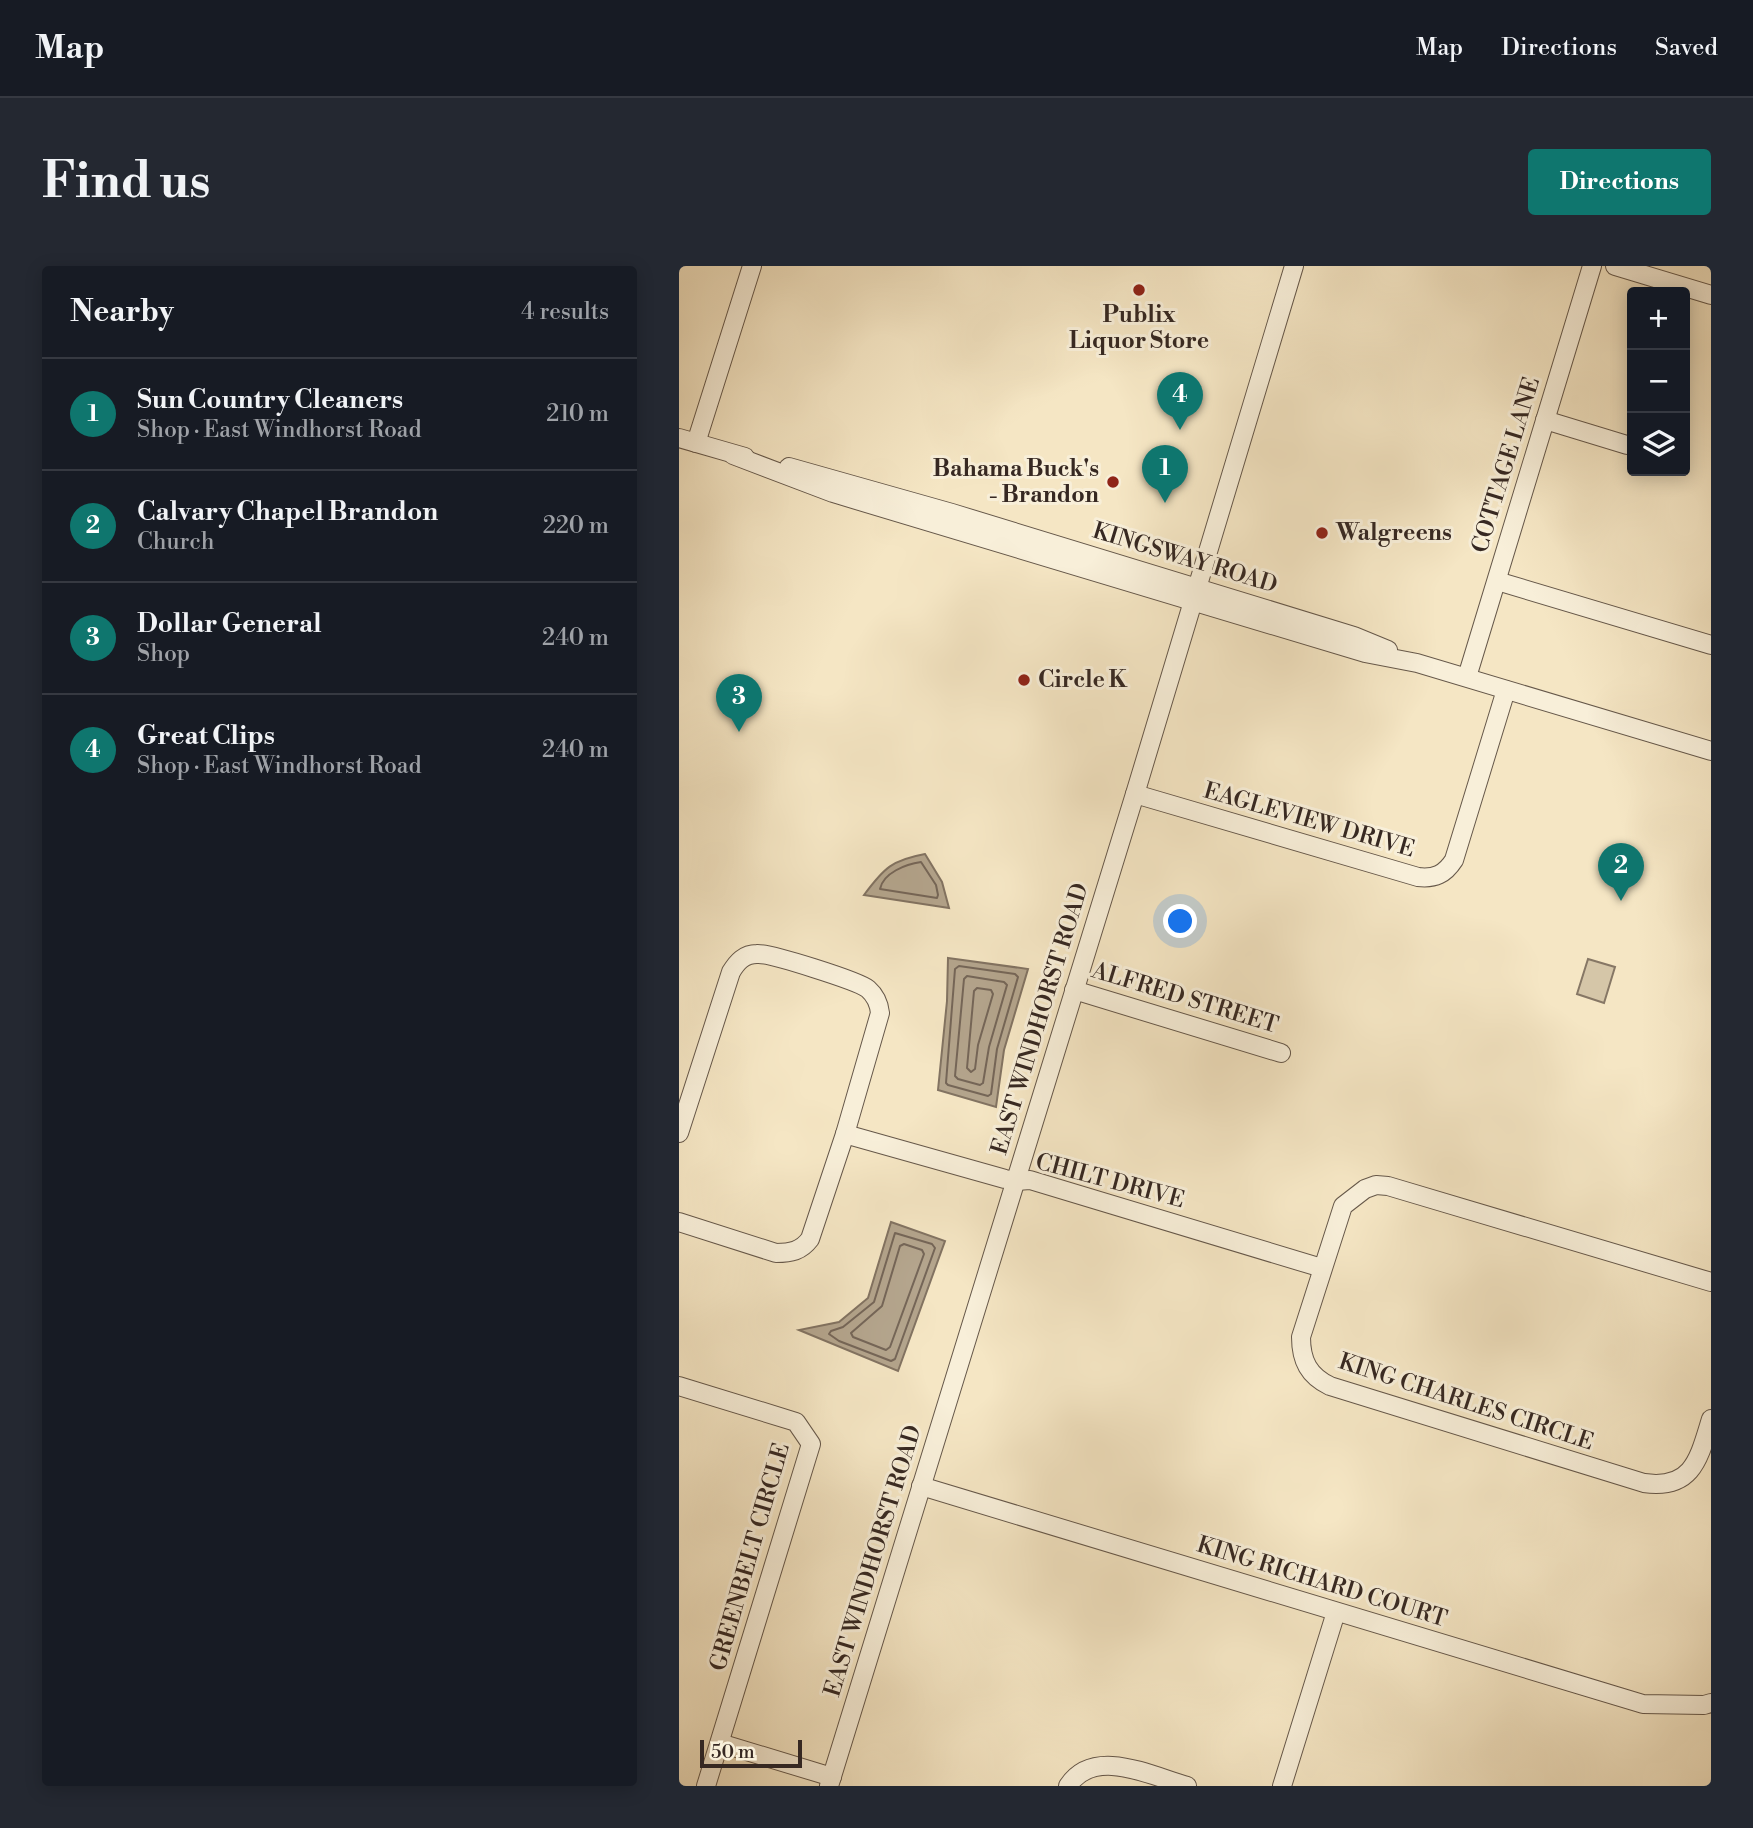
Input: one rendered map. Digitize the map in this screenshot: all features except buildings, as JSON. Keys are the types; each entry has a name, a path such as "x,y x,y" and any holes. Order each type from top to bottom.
{"street":[{"path":"688,441 752,266"},
{"name":"EAST WINDHORST ROAD","path":"831,1782 1135,794 1294,266"},
{"name":"COTTAGE LANE","path":"1475,680 1497,581 1591,266"},
{"path":"1615,266 1711,295"},
{"path":"1545,420 1627,445"},
{"name":"KINGSWAY ROAD","path":"688,441 733,455 855,484 1195,595 1369,641 1417,663 1711,751"},
{"path":"1497,581 1711,645"},
{"name":"EAGLEVIEW DRIVE","path":"1135,794 1429,879 1439,876 1454,860 1506,690"},
{"path":"679,1133 731,972 737,962 746,956 767,954 860,984 879,1002 880,1013 845,1134 810,1239 804,1247 796,1251 776,1252 679,1222"},
{"name":"ALFRED STREET","path":"1074,990 1281,1053"},
{"name":"CHILT DRIVE","path":"845,1134 1016,1181 1030,1180 1322,1268"},
{"name":"KING CHARLES CIRCLE","path":"1711,1282 1388,1186 1377,1185 1365,1189 1343,1206 1301,1337 1301,1352 1306,1365 1316,1379 1330,1386 1644,1483 1660,1485 1676,1482 1689,1472 1699,1457 1711,1419"},
{"name":"GREENBELT CIRCLE","path":"679,1386 796,1422 811,1444 706,1786"},
{"name":"KING RICHARD COURT","path":"921,1486 1643,1704 1711,1703"},
{"path":"1282,1786 1336,1612"},
{"path":"720,1743 831,1782"},
{"path":"1068,1786 1073,1777 1085,1769 1103,1764 1187,1786"}],"shaded area":[{"path":"1588,959 1615,967 1604,1003 1577,994"}],"water":[{"path":"925,854 942,882 949,908 864,895 877,878 896,862"},
{"path":"948,958 1028,969 1004,1050 996,1107 938,1090 947,1001"},
{"path":"891,1222 945,1241 898,1371 799,1330 839,1322 868,1298"}],"place":[{"name":"Publix Liquor Store","path":"1139,290"},
{"name":"Great Clips","path":"1180,430"},
{"name":"Bahama Buck's - Brandon","path":"1113,482"},
{"name":"Sun Country Cleaners","path":"1165,503"},
{"name":"Walgreens","path":"1322,533"},
{"name":"Circle K","path":"1024,680"},
{"name":"Dollar General","path":"739,732"},
{"name":"Calvary Chapel Brandon","path":"1621,901"}]}
